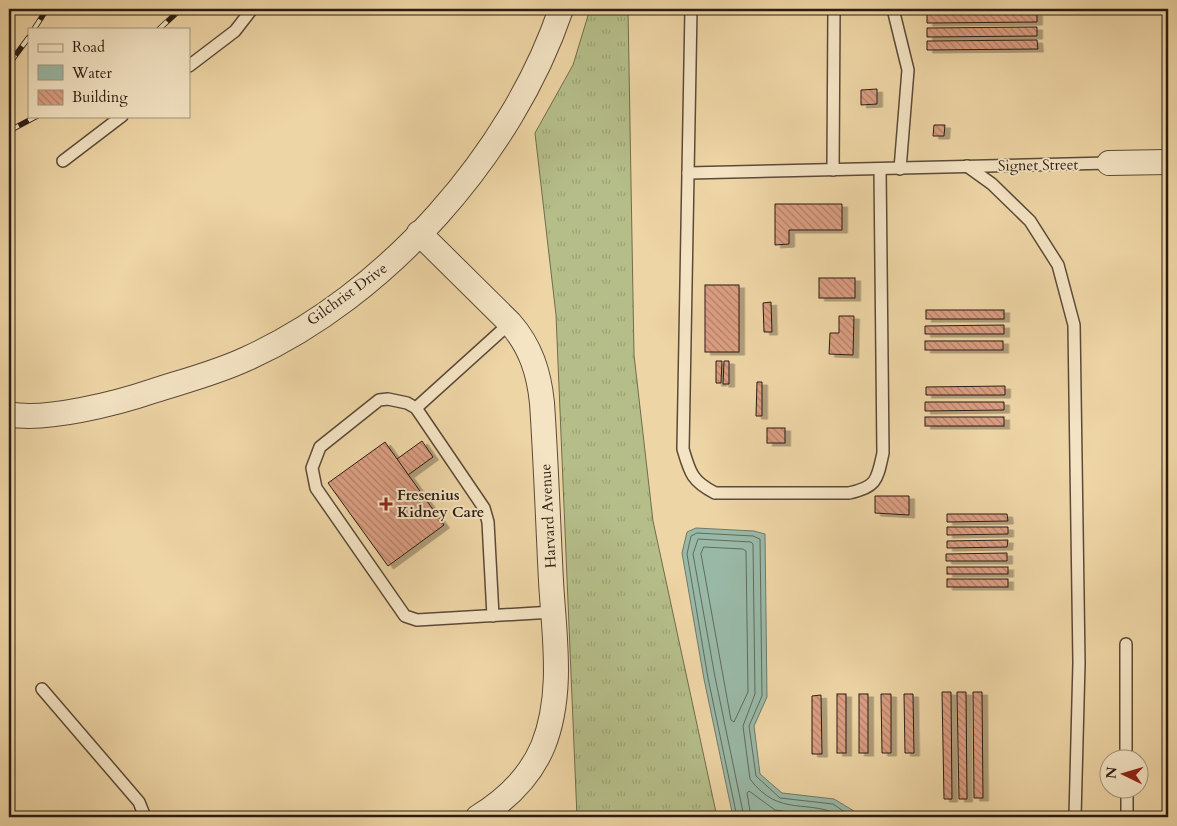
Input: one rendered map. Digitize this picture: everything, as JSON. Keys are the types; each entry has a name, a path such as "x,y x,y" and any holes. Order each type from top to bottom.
{"street":[{"name":"Gilchrist Drive","path":"10,415 46,415 107,404 189,380 246,359 322,315 394,260 442,211 489,150 522,96 561,9"},
{"name":"Signet Street","path":"1109,163 1168,162"},
{"name":"Harvard Avenue","path":"420,233 510,323 529,350 540,382 553,612 555,689 550,724 542,746 521,781 509,795 478,817"}],"lane":[{"path":"190,65 235,31 252,9"},
{"path":"691,9 683,448 692,476 702,486 715,493 849,493 868,489 878,478 883,454 880,169"},
{"path":"833,170 834,9"},
{"path":"893,9 908,70 904,169"},
{"path":"63,161 119,118"},
{"name":"Signet Street","path":"688,173 1109,163"},
{"path":"967,166 992,184 1030,221 1058,265 1074,325 1079,663 1075,817"},
{"path":"416,408 510,323"},
{"path":"493,616 487,515 416,408 398,400 379,400 320,447 313,462 316,488 405,616 417,620 493,616 553,612"},
{"path":"1126,644 1126,748"},
{"path":"42,689 139,802 145,817"},
{"path":"1127,798 1127,817"}],"green space":[{"path":"590,9 628,9 634,355 653,521 717,817 577,817 556,315 535,133 573,65"}],"water":[{"path":"696,528 754,531 765,534 767,697 754,726 760,774 782,793 834,799 854,811 858,817 733,817 704,679 682,553 687,532"}],"building":[{"path":"821,9 850,9 850,11 821,11"},
{"path":"927,9 1037,9 927,10"},
{"path":"927,13 1037,13 1037,22 927,23"},
{"path":"1037,27 1037,36 927,37 927,28"},
{"path":"1037,40 1038,49 927,50 927,41"},
{"path":"877,89 877,104 861,105 861,90"},
{"path":"934,125 945,125 944,136 933,136"},
{"path":"775,204 842,204 842,230 789,230 789,244 775,245"},
{"path":"819,278 855,278 855,298 819,298"},
{"path":"705,285 739,285 739,352 705,352"},
{"path":"771,302 772,332 764,332 763,303"},
{"path":"926,310 1004,310 1004,319 926,319"},
{"path":"839,316 854,316 853,355 829,354 830,333 839,333"},
{"path":"1004,325 1004,334 925,334 925,326"},
{"path":"925,341 1003,341 1003,350 925,350"},
{"path":"716,361 722,361 721,383 716,383"},
{"path":"724,361 729,361 729,384 723,384"},
{"path":"757,382 762,382 762,416 756,416"},
{"path":"1005,386 1005,395 926,395 926,387"},
{"path":"925,402 1004,402 1004,410 925,411"},
{"path":"925,417 1004,417 1004,426 925,426"},
{"path":"767,428 785,428 785,443 767,443"},
{"path":"422,441 433,457 408,475 397,459"},
{"name":"Fresenius Kidney Care","path":"385,442 444,525 388,566 328,483"},
{"path":"875,496 909,496 909,515 875,513"},
{"path":"947,514 1007,514 1008,521 947,522"},
{"path":"947,527 1008,527 1008,534 947,535"},
{"path":"1008,540 1007,547 947,548 947,541"},
{"path":"1007,553 1007,561 946,561 946,554"},
{"path":"947,567 1008,567 1008,574 947,574"},
{"path":"947,579 1008,579 1008,587 947,587"},
{"path":"942,692 951,692 952,799 944,799"},
{"path":"957,692 966,692 967,799 959,799"},
{"path":"973,692 982,692 983,798 974,798"},
{"path":"837,694 846,694 846,753 837,753"},
{"path":"859,694 868,694 868,753 859,753"},
{"path":"881,694 891,694 891,753 882,753"},
{"path":"904,694 913,694 914,753 905,753"},
{"path":"821,695 822,754 812,754 812,696"}],"railway":[{"path":"35,28 47,9"},
{"path":"160,28 181,9"},
{"path":"9,64 28,38"},
{"path":"9,131 33,118"}],"place":[{"name":"Fresenius Kidney Care","path":"386,504"}]}
